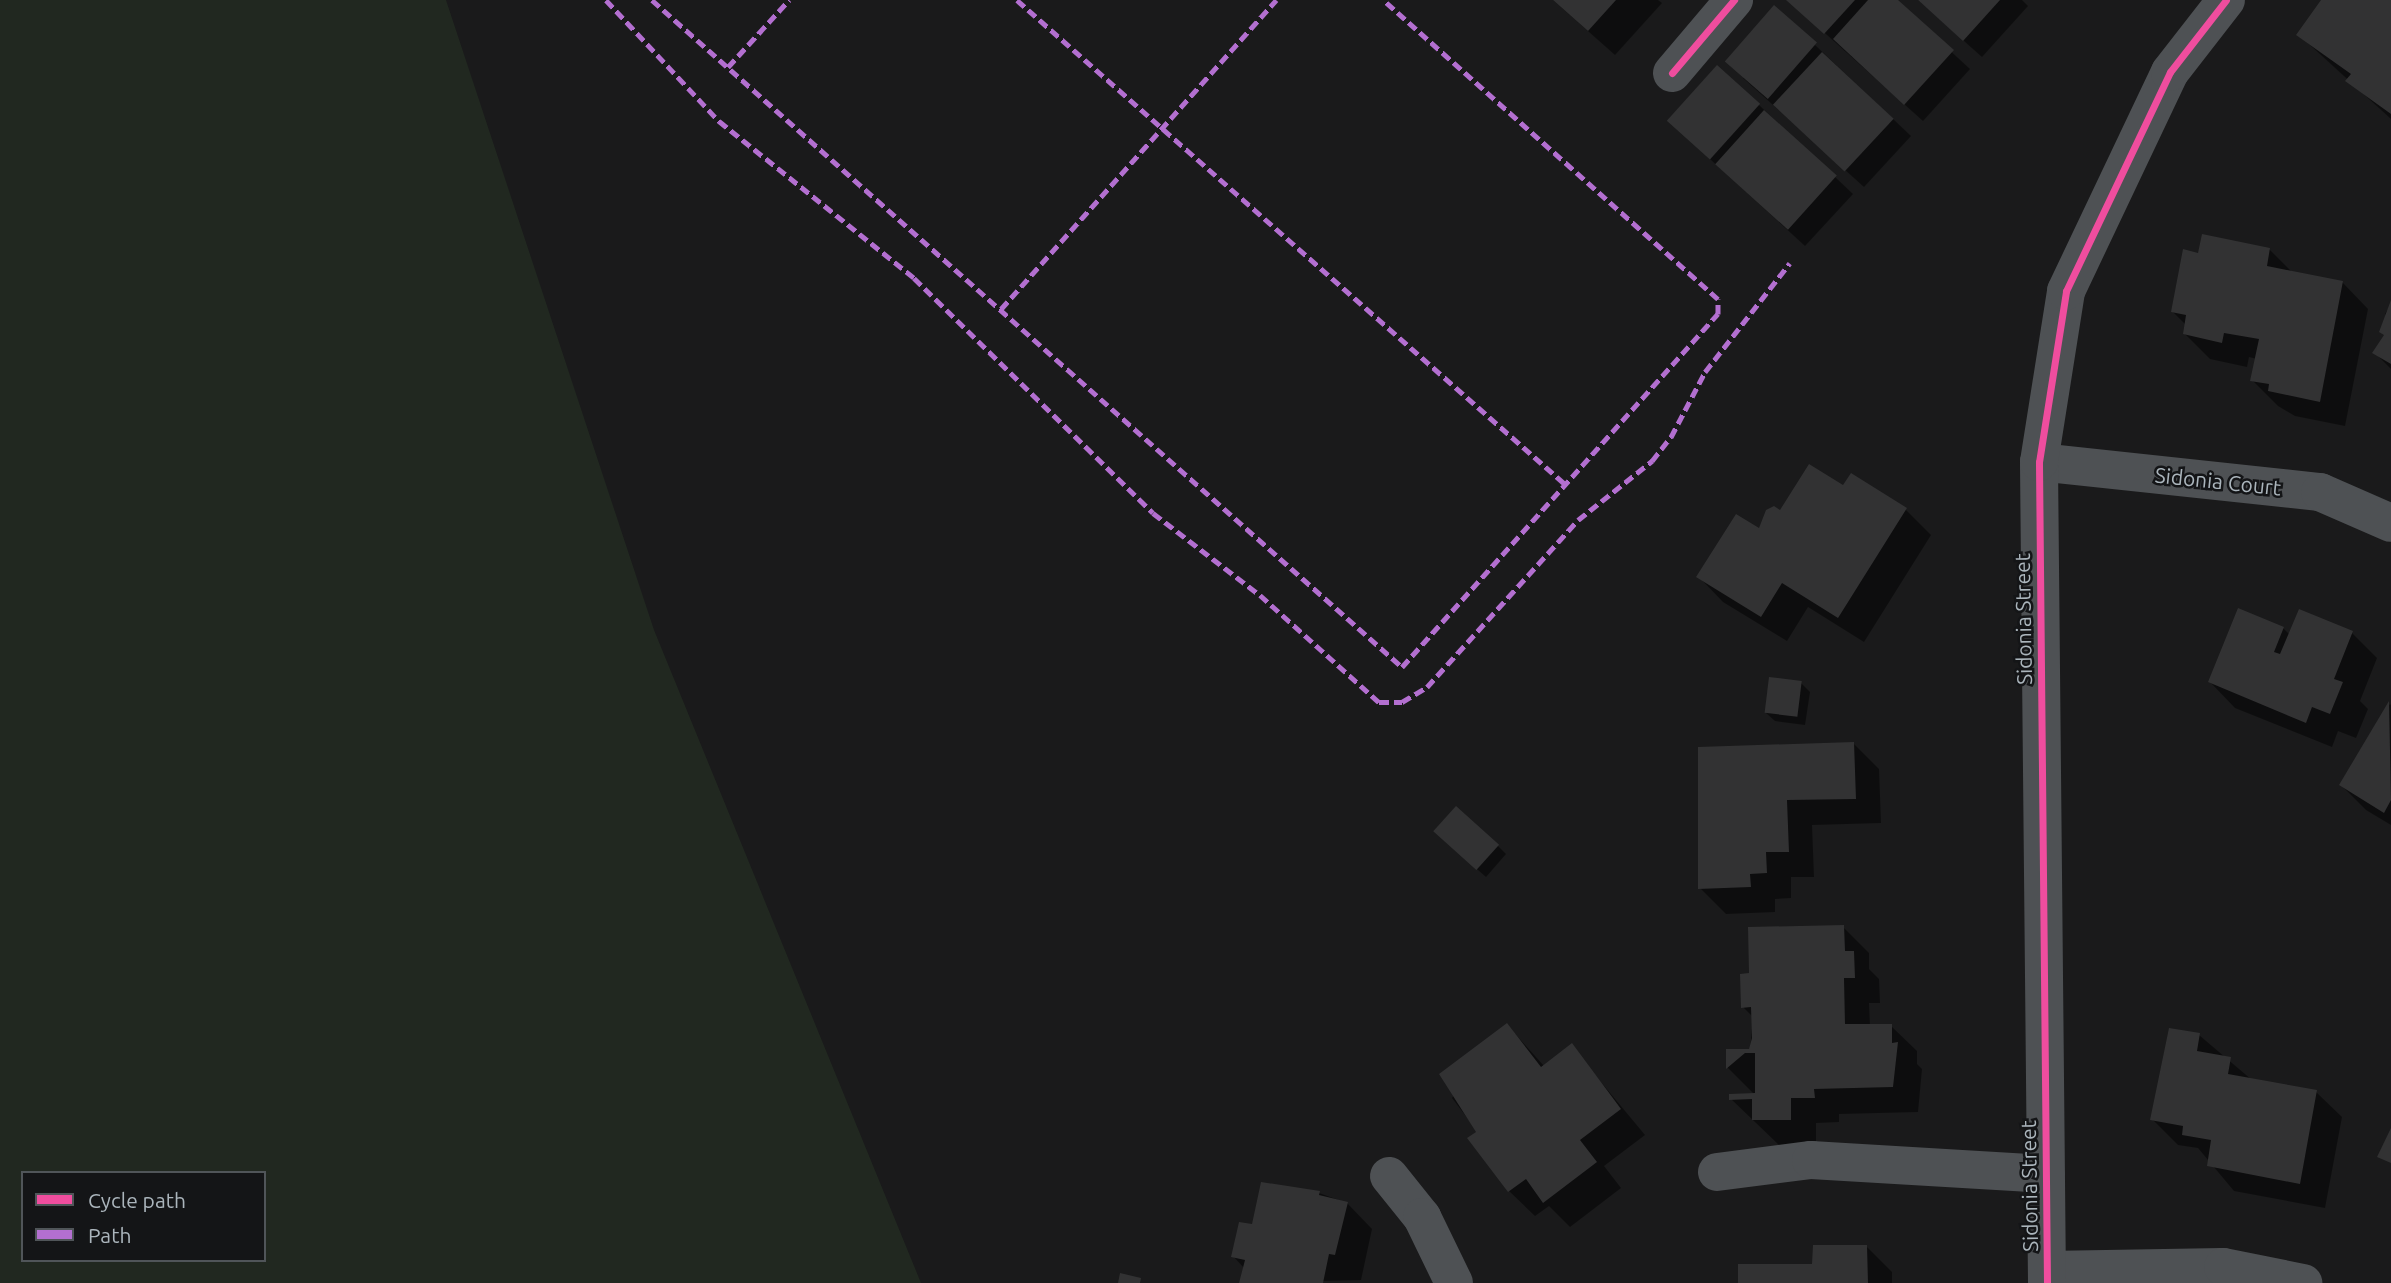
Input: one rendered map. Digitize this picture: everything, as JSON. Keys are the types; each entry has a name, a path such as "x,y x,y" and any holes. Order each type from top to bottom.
{"street":[{"path":"1672,73 1734,0"},
{"name":"Sidonia Street","path":"2047,1277 2039,462 2066,291 2170,72 2226,0"},
{"name":"Sidonia Court","path":"2039,462 2319,492 2391,523"},
{"path":"1717,1172 1811,1160 2046,1174"},
{"path":"1389,1176 1422,1217 1454,1283"},
{"path":"2047,1277 2224,1267 2303,1283"}],"shaded area":[{"path":"0,0 446,0 654,630 921,1283 0,1283"}],"building":[{"path":"1553,0 1616,0 1588,31"},
{"path":"1786,0 1855,0 1824,34"},
{"path":"1868,0 1898,0 1954,50 1904,105 1833,39"},
{"path":"1918,0 2000,0 1963,41"},
{"path":"2321,0 2391,0 2391,114 2345,81 2351,74 2296,35"},
{"path":"1774,5 1817,42 1768,99 1725,62"},
{"path":"1822,52 1894,119 1845,171 1773,105"},
{"path":"1717,65 1760,104 1710,160 1667,121"},
{"path":"1764,110 1837,176 1788,230 1715,164"},
{"path":"2202,234 2270,248 2267,266 2343,281 2320,402 2268,391 2269,384 2250,381 2259,339 2224,333 2222,343 2183,334 2186,315 2171,312 2183,249 2198,253"},
{"path":"2391,300 2391,364 2372,353 2384,335 2379,332"},
{"path":"1809,464 1843,485 1851,473 1907,508 1838,618 1782,583 1761,617 1696,577 1736,514 1759,528 1766,510 1774,506 1780,510"},
{"path":"2238,608 2284,627 2274,652 2280,654 2299,609 2353,631 2334,679 2343,682 2330,714 2312,707 2306,723 2208,682"},
{"path":"1769,677 1802,681 1797,717 1765,713"},
{"path":"2389,701 2391,800 2384,813 2339,785"},
{"path":"1854,742 1856,799 1787,800 1789,852 1766,852 1767,873 1750,874 1751,887 1698,889 1698,747"},
{"path":"1456,806 1499,845 1476,870 1433,831"},
{"path":"1844,925 1845,951 1854,951 1855,978 1844,978 1845,1024 1892,1024 1892,1043 1898,1042 1893,1087 1814,1089 1815,1098 1791,1098 1791,1120 1752,1120 1752,1099 1729,1100 1729,1094 1755,1093 1755,1053 1745,1053 1726,1069 1726,1049 1749,1049 1752,1038 1751,1007 1741,1008 1740,974 1749,973 1748,927"},
{"path":"1507,1023 1541,1067 1572,1043 1621,1109 1580,1140 1597,1162 1543,1203 1526,1179 1508,1192 1467,1138 1476,1132 1439,1074"},
{"path":"2169,1028 2200,1033 2197,1051 2231,1057 2228,1074 2317,1090 2300,1184 2207,1166 2211,1140 2182,1135 2183,1126 2150,1120"},
{"path":"2391,1128 2391,1163 2377,1157"},
{"path":"1261,1182 1320,1191 1319,1195 1348,1202 1335,1255 1329,1254 1323,1283 1239,1283 1245,1260 1231,1257 1239,1222 1252,1224"},
{"path":"1813,1245 1867,1245 1868,1283 1738,1283 1738,1264 1812,1264"},
{"path":"1120,1273 1141,1278 1140,1283 1118,1283"}],"marked path":[{"path":"606,0 719,121 914,278 1153,513 1260,595 1379,702 1402,702 1427,687 1578,520 1652,461 1671,437 1705,372 1790,263"},
{"path":"652,0 1402,667 1718,314 1718,299 1384,0"},
{"path":"728,67 789,0"},
{"path":"1017,0 1567,486"},
{"path":"1001,309 1276,0"}],"cycle path":[{"path":"1672,73 1734,0"},
{"path":"2047,1283 2039,462 2066,291 2170,72 2226,0"}]}
